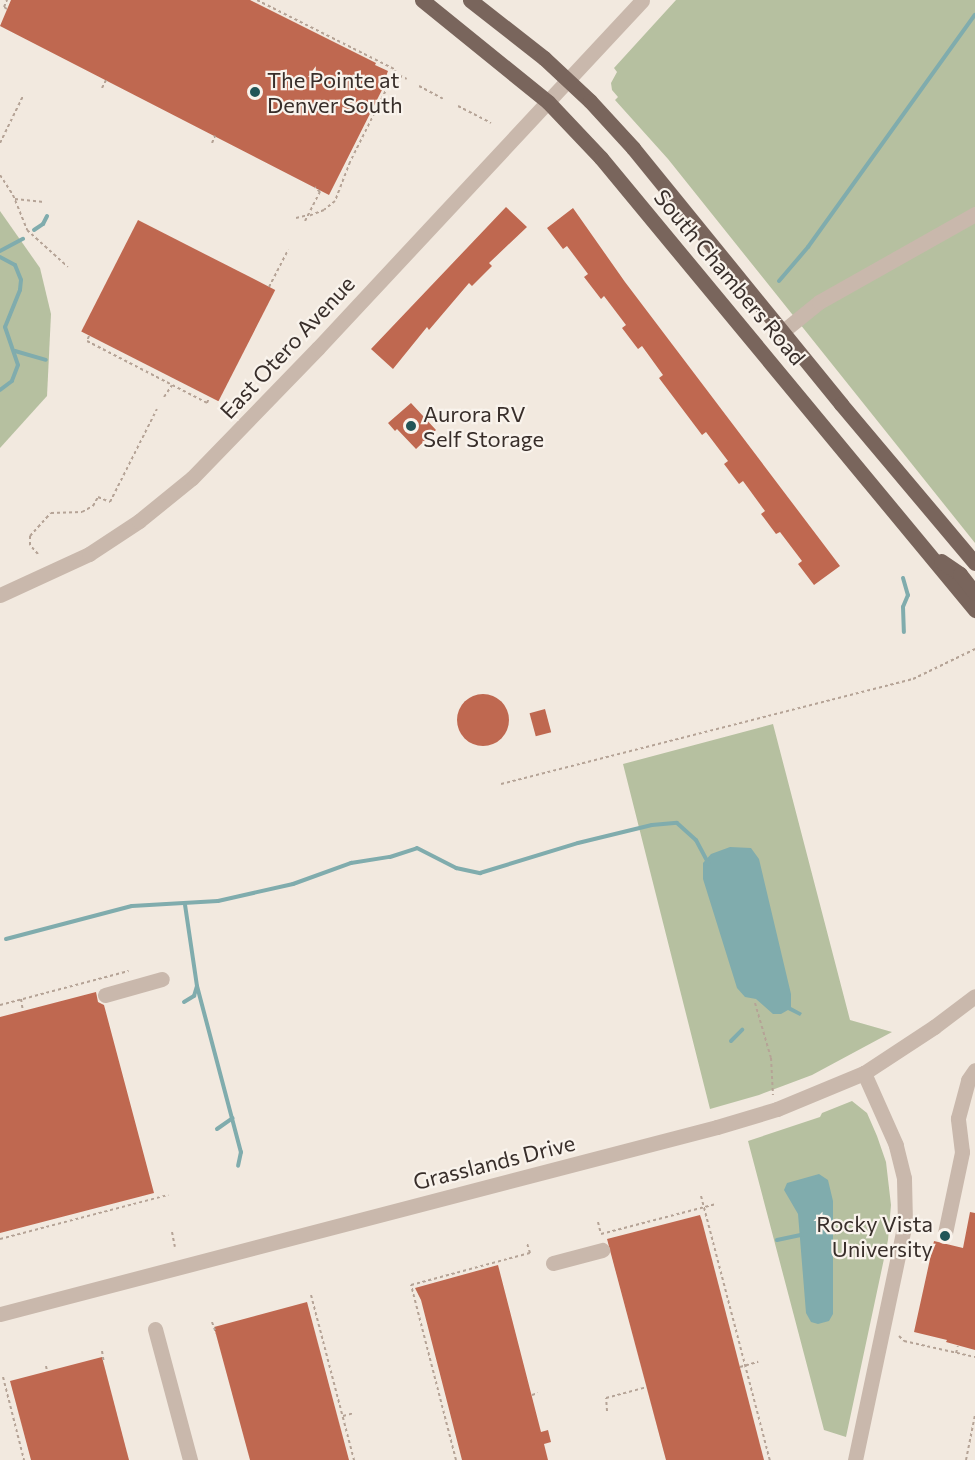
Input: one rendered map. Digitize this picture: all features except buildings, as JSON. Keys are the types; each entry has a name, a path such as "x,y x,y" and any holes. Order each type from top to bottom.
{"main road":[{"name":"South Chambers Road","path":"422,0 548,102 618,177 975,610"},
{"name":"South Chambers Road","path":"470,0 503,24 596,106 646,161 782,332 975,563"},
{"path":"926,551 960,574 975,593"}],"street":[{"name":"East Otero Avenue","path":"0,595 89,554 139,522 187,483 303,365 642,0"},
{"path":"782,332 819,302 975,214"},
{"path":"105,995 162,980"},
{"name":"Grasslands Drive","path":"0,1314 717,1127 777,1109 864,1073 934,1027 975,996"},
{"path":"945,1233 962,1152 958,1118 968,1080 975,1070"},
{"path":"855,1460 905,1223 904,1178 896,1145 864,1073"},
{"path":"553,1263 602,1250"},
{"path":"155,1329 190,1460"}],"path":[{"path":"7,9 4,7 8,0"},
{"path":"257,0 396,70 366,126 335,201 324,210 296,218"},
{"path":"394,73 407,79"},
{"path":"102,88 106,80"},
{"path":"419,86 443,99"},
{"path":"0,143 23,96"},
{"path":"458,106 491,123"},
{"path":"212,143 216,136"},
{"path":"0,175 15,199 31,236 68,267"},
{"path":"305,221 320,192 314,189 315,187"},
{"path":"15,199 44,202"},
{"path":"269,287 288,250"},
{"path":"89,336 87,341 171,385 207,403 209,398"},
{"path":"124,360 126,355"},
{"path":"164,397 172,380"},
{"path":"38,554 30,545 30,536 51,513 82,512 93,506 98,497 110,502 157,409"},
{"path":"501,784 905,681 927,674 975,649"},
{"path":"0,1005 129,971"},
{"path":"89,981 91,987"},
{"path":"21,999 23,1011"},
{"path":"755,1003 771,1058 771,1084 777,1109"},
{"path":"147,1194 148,1200"},
{"path":"0,1239 168,1196"},
{"path":"701,1196 770,1460"},
{"path":"601,1234 716,1204"},
{"path":"77,1213 78,1219"},
{"path":"702,1221 707,1220"},
{"path":"6,1231 8,1237"},
{"path":"172,1232 175,1247"},
{"path":"456,1460 416,1296 411,1285 530,1253 527,1243"},
{"path":"311,1295 354,1460"},
{"path":"212,1322 216,1333"},
{"path":"315,1332 320,1331"},
{"path":"899,1336 904,1341 975,1357"},
{"path":"956,1353 958,1346"},
{"path":"968,1356 969,1349"},
{"path":"429,1352 434,1350"},
{"path":"102,1351 104,1363"},
{"path":"740,1367 758,1362"},
{"path":"46,1366 47,1371"},
{"path":"3,1377 24,1460"},
{"path":"607,1411 606,1398 647,1387"},
{"path":"439,1393 445,1392"},
{"path":"532,1395 538,1393"},
{"path":"9,1400 14,1399"},
{"path":"343,1416 354,1413"},
{"path":"966,1460 975,1415"},
{"path":"448,1426 453,1425"},
{"path":"344,1442 349,1440"}],"green space":[{"path":"676,0 975,0 975,543 668,159 615,100 618,97 612,90 611,83 617,72 614,68"},
{"path":"0,211 40,268 51,314 47,396 0,448"},
{"path":"773,724 850,1020 892,1032 812,1075 759,1095 710,1109 623,764"},
{"path":"852,1101 867,1113 877,1136 886,1162 891,1205 888,1240 846,1437 824,1430 748,1141 820,1117 822,1113"}],"water":[{"path":"730,847 751,848 759,859 791,994 791,1007 802,1013 800,1016 788,1010 781,1014 773,1014 756,999 745,997 737,988 703,879 703,863 711,854"},
{"path":"819,1174 828,1180 833,1201 833,1314 829,1321 818,1324 811,1322 806,1313 798,1214 784,1190 787,1183"}],"waterway":[{"path":"779,281 808,247 975,15"},
{"path":"34,230 43,224 47,216"},
{"path":"0,251 23,239"},
{"path":"0,257 15,265 21,280 20,290 5,327 18,365 12,381 0,390"},
{"path":"15,351 46,360"},
{"path":"903,578 908,595 903,607 904,632"},
{"path":"6,939 132,906 218,901 293,884 351,863 390,857 417,848 456,868 480,873 578,843 652,825 677,823 696,840 709,864"},
{"path":"184,1002 194,996 197,986 185,905"},
{"path":"197,986 241,1152 238,1166"},
{"path":"731,1041 742,1030"},
{"path":"217,1129 233,1118"},
{"path":"777,1240 805,1234"}],"place":[{"name":"The Pointe at Denver South","path":"255,92"},
{"name":"Aurora RV Self Storage","path":"411,426"},
{"name":"Rocky Vista University","path":"945,1236"}]}
